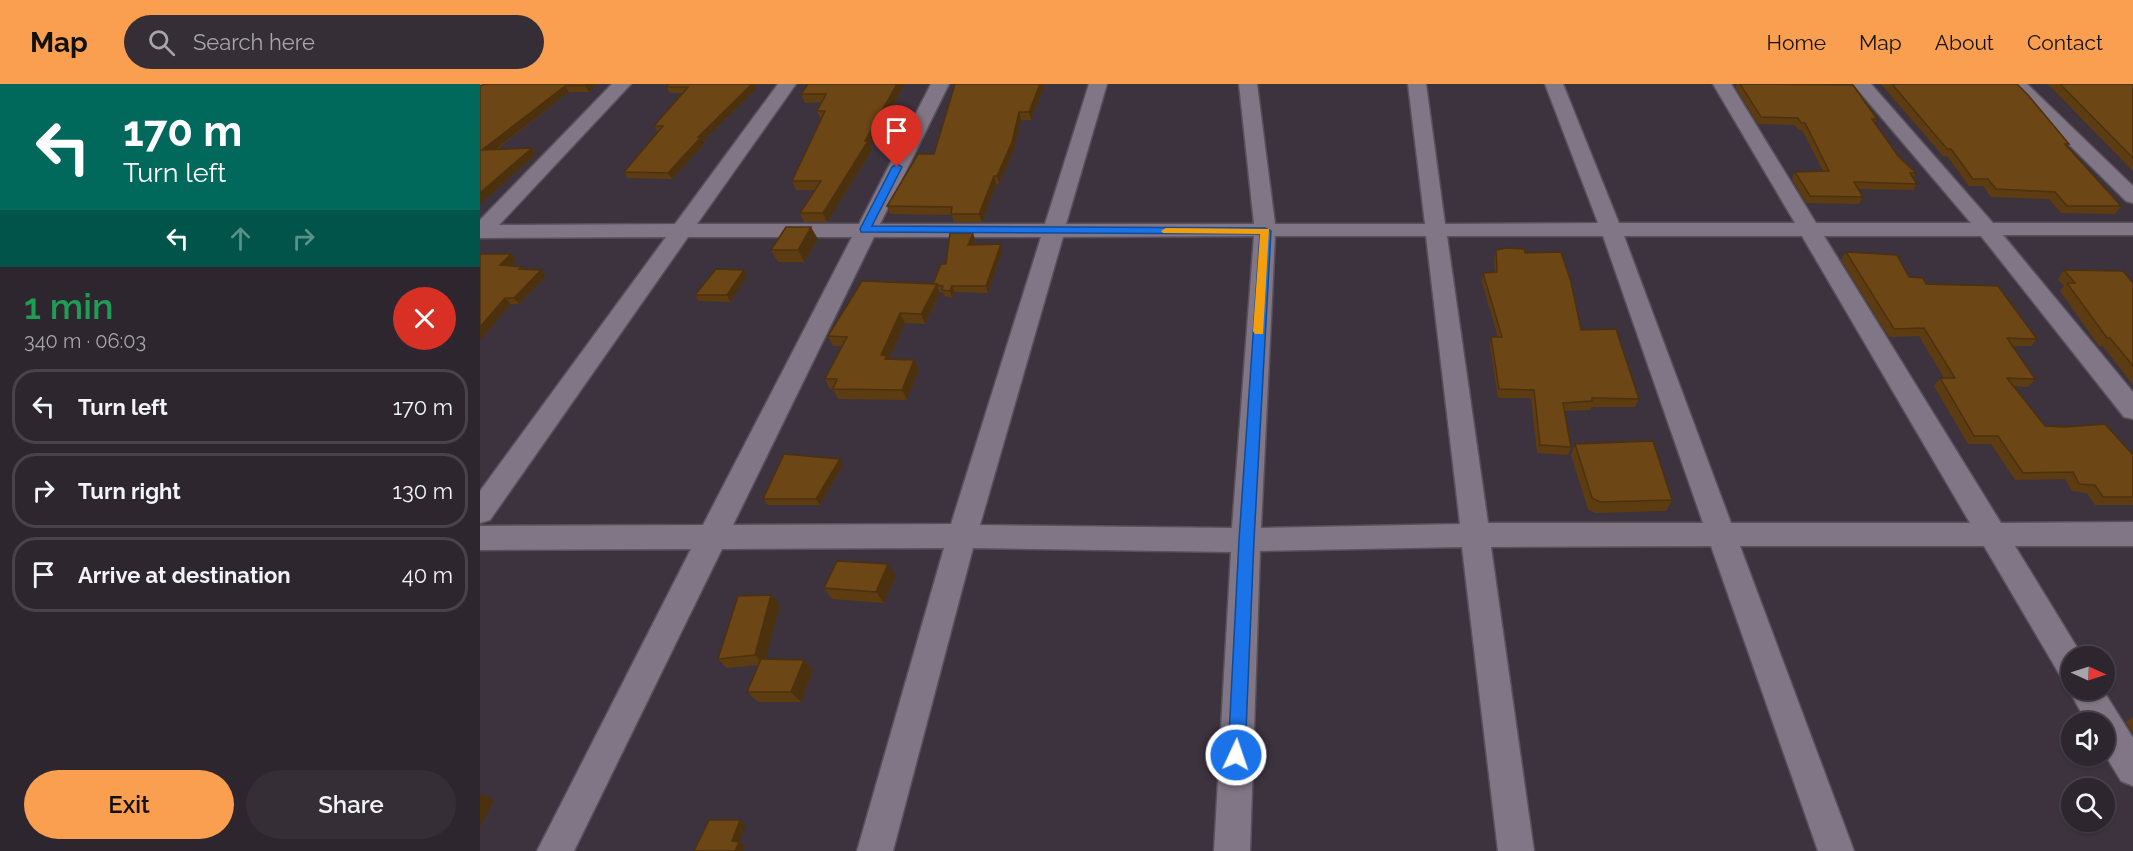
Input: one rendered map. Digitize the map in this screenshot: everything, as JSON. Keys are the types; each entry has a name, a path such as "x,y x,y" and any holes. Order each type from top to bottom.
{"street":[{"path":"480,231 621,84"},
{"path":"480,512 787,84"},
{"path":"555,851 865,229 940,84"},
{"path":"875,851 962,536 1098,84"},
{"path":"1232,851 1246,540 1265,231 1248,84"},
{"path":"1417,84 1516,851"},
{"path":"1554,84 1611,230 1836,851"},
{"path":"1722,84 2061,649"},
{"path":"1862,84 1987,230 2133,410"},
{"path":"2017,84 2133,198"},
{"path":"480,231 2133,230"},
{"path":"480,538 962,536 1246,540 1476,535 2133,534"},
{"path":"2091,700 2133,769"}],"building":[{"path":"485,84 587,84 585,86 565,86 482,150 532,148 480,193 480,86"},
{"path":"669,84 752,84 698,137 701,137 668,173 624,172 663,126 654,126 688,87 666,87"},
{"path":"808,84 897,84 865,141 868,141 823,213 800,213 821,181 792,181 825,111 817,111 826,94 801,94"},
{"path":"955,84 1040,84 1029,112 1019,112 1012,142 997,176 994,176 979,214 951,214 952,207 887,206 918,154 934,154"},
{"path":"1740,84 1853,85 1877,119 1872,119 1898,156 1916,173 1910,173 1917,184 1854,182 1863,197 1810,196 1795,172 1829,171 1805,123 1801,123 1798,118 1761,117"},
{"path":"1892,84 2017,84 2069,144 2065,144 2121,206 2067,206 2055,192 1996,189 1988,179 1973,179 1951,149 1947,149"},
{"path":"2060,84 2133,84 2133,158"},
{"path":"786,227 811,227 798,250 771,250"},
{"path":"950,233 973,233 968,245 1001,244 986,286 952,286 950,291 942,290 943,286 933,284 941,264 946,264"},
{"path":"1524,249 1525,253 1561,252 1571,282 1581,330 1616,329 1639,399 1592,398 1592,401 1563,403 1571,447 1540,445 1534,390 1499,389 1491,337 1502,337 1483,273 1497,272 1496,250"},
{"path":"1846,252 1897,255 1909,277 1923,278 1926,284 1998,286 2037,339 2007,338 2035,379 2007,378 2045,426 2105,424 2133,455 2133,497 2103,497 2095,485 2079,484 2073,472 2023,473 1998,436 1974,436 1940,378 1955,378 1924,328 1894,329"},
{"path":"480,254 511,254 500,265 541,270 514,298 505,298 480,327"},
{"path":"716,269 744,270 727,295 695,295"},
{"path":"2064,270 2123,271 2133,283 2133,366 2110,338 2107,338 2067,283 2075,283"},
{"path":"862,281 937,284 921,314 900,313 881,355 887,356 885,359 914,360 902,390 833,389 837,379 825,379 847,337 828,336"},
{"path":"1653,441 1672,500 1600,502 1592,498 1575,444"},
{"path":"784,454 840,459 816,499 763,499"},
{"path":"837,561 888,564 876,592 824,588"},
{"path":"771,595 755,655 718,659 738,596"},
{"path":"761,659 804,660 791,692 747,692"},
{"path":"709,820 740,820 732,841 739,842 735,851 694,851"}],"slow traffic":[{"path":"1166,231 1265,231 1259,331"}],"route":[{"path":"897,167 865,229 1265,231 1246,540 1236,755"}]}
